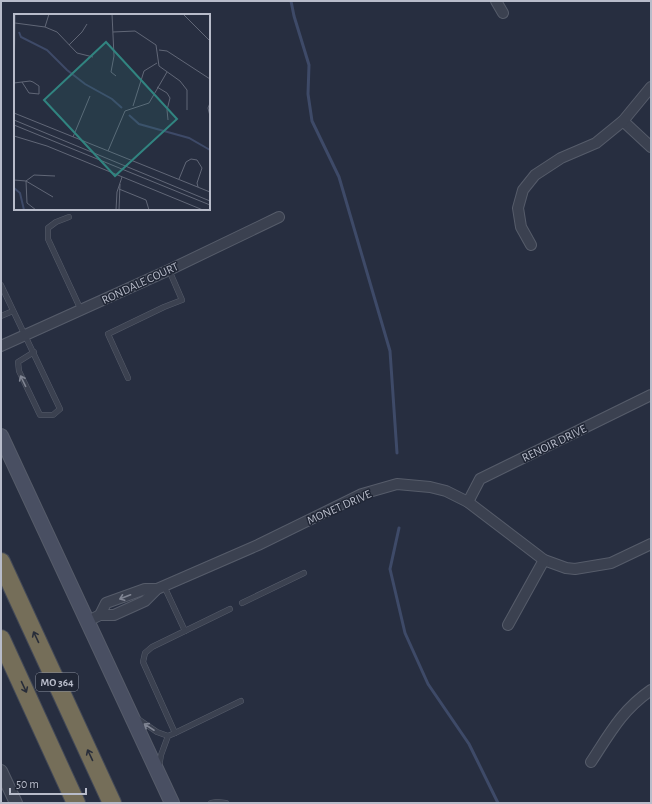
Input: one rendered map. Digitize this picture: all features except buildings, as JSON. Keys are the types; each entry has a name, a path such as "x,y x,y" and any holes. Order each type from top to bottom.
{"highway":[{"name":"MO 364","path":"1,562 112,803"},
{"name":"MO 364","path":"1,639 76,803"}],"main road":[{"path":"1,436 94,618 131,714 172,803"}],"street":[{"path":"496,1 503,13"},
{"path":"531,245 521,227 518,208 523,190 535,175 561,158 596,143 623,121 651,87"},
{"path":"623,121 651,147"},
{"name":"RONDALE COURT","path":"1,346 169,270 279,217"},
{"name":"RENOIR DRIVE","path":"468,502 480,479 651,395"},
{"name":"MONET DRIVE","path":"94,618 106,604 145,589 160,588 258,545 362,494 398,484 430,487 468,502 544,560 566,568 575,569 611,563 651,544"},
{"path":"508,625 544,560"},
{"path":"591,762 623,714 635,702 651,690"},
{"path":"1,771 14,802"}],"lane":[{"path":"69,217 56,222 48,228 48,239 81,310"},
{"path":"128,378 108,334 182,300 169,270"},
{"path":"1,285 34,352 60,409 53,415 40,415 19,371 18,362 34,352"},
{"path":"1,316 13,311"},
{"path":"242,604 304,573"},
{"path":"160,588 185,631"},
{"path":"175,733 143,662 145,653 152,646 230,609"},
{"path":"131,714 157,732 168,736 241,701"},
{"path":"158,773 161,755 168,736"},
{"path":"211,803 226,803"}],"waterway":[{"path":"291,1 309,65 308,94 312,121 339,177 390,351 397,453"},
{"path":"399,528 390,569 405,633 428,684 469,744 498,803"}]}
